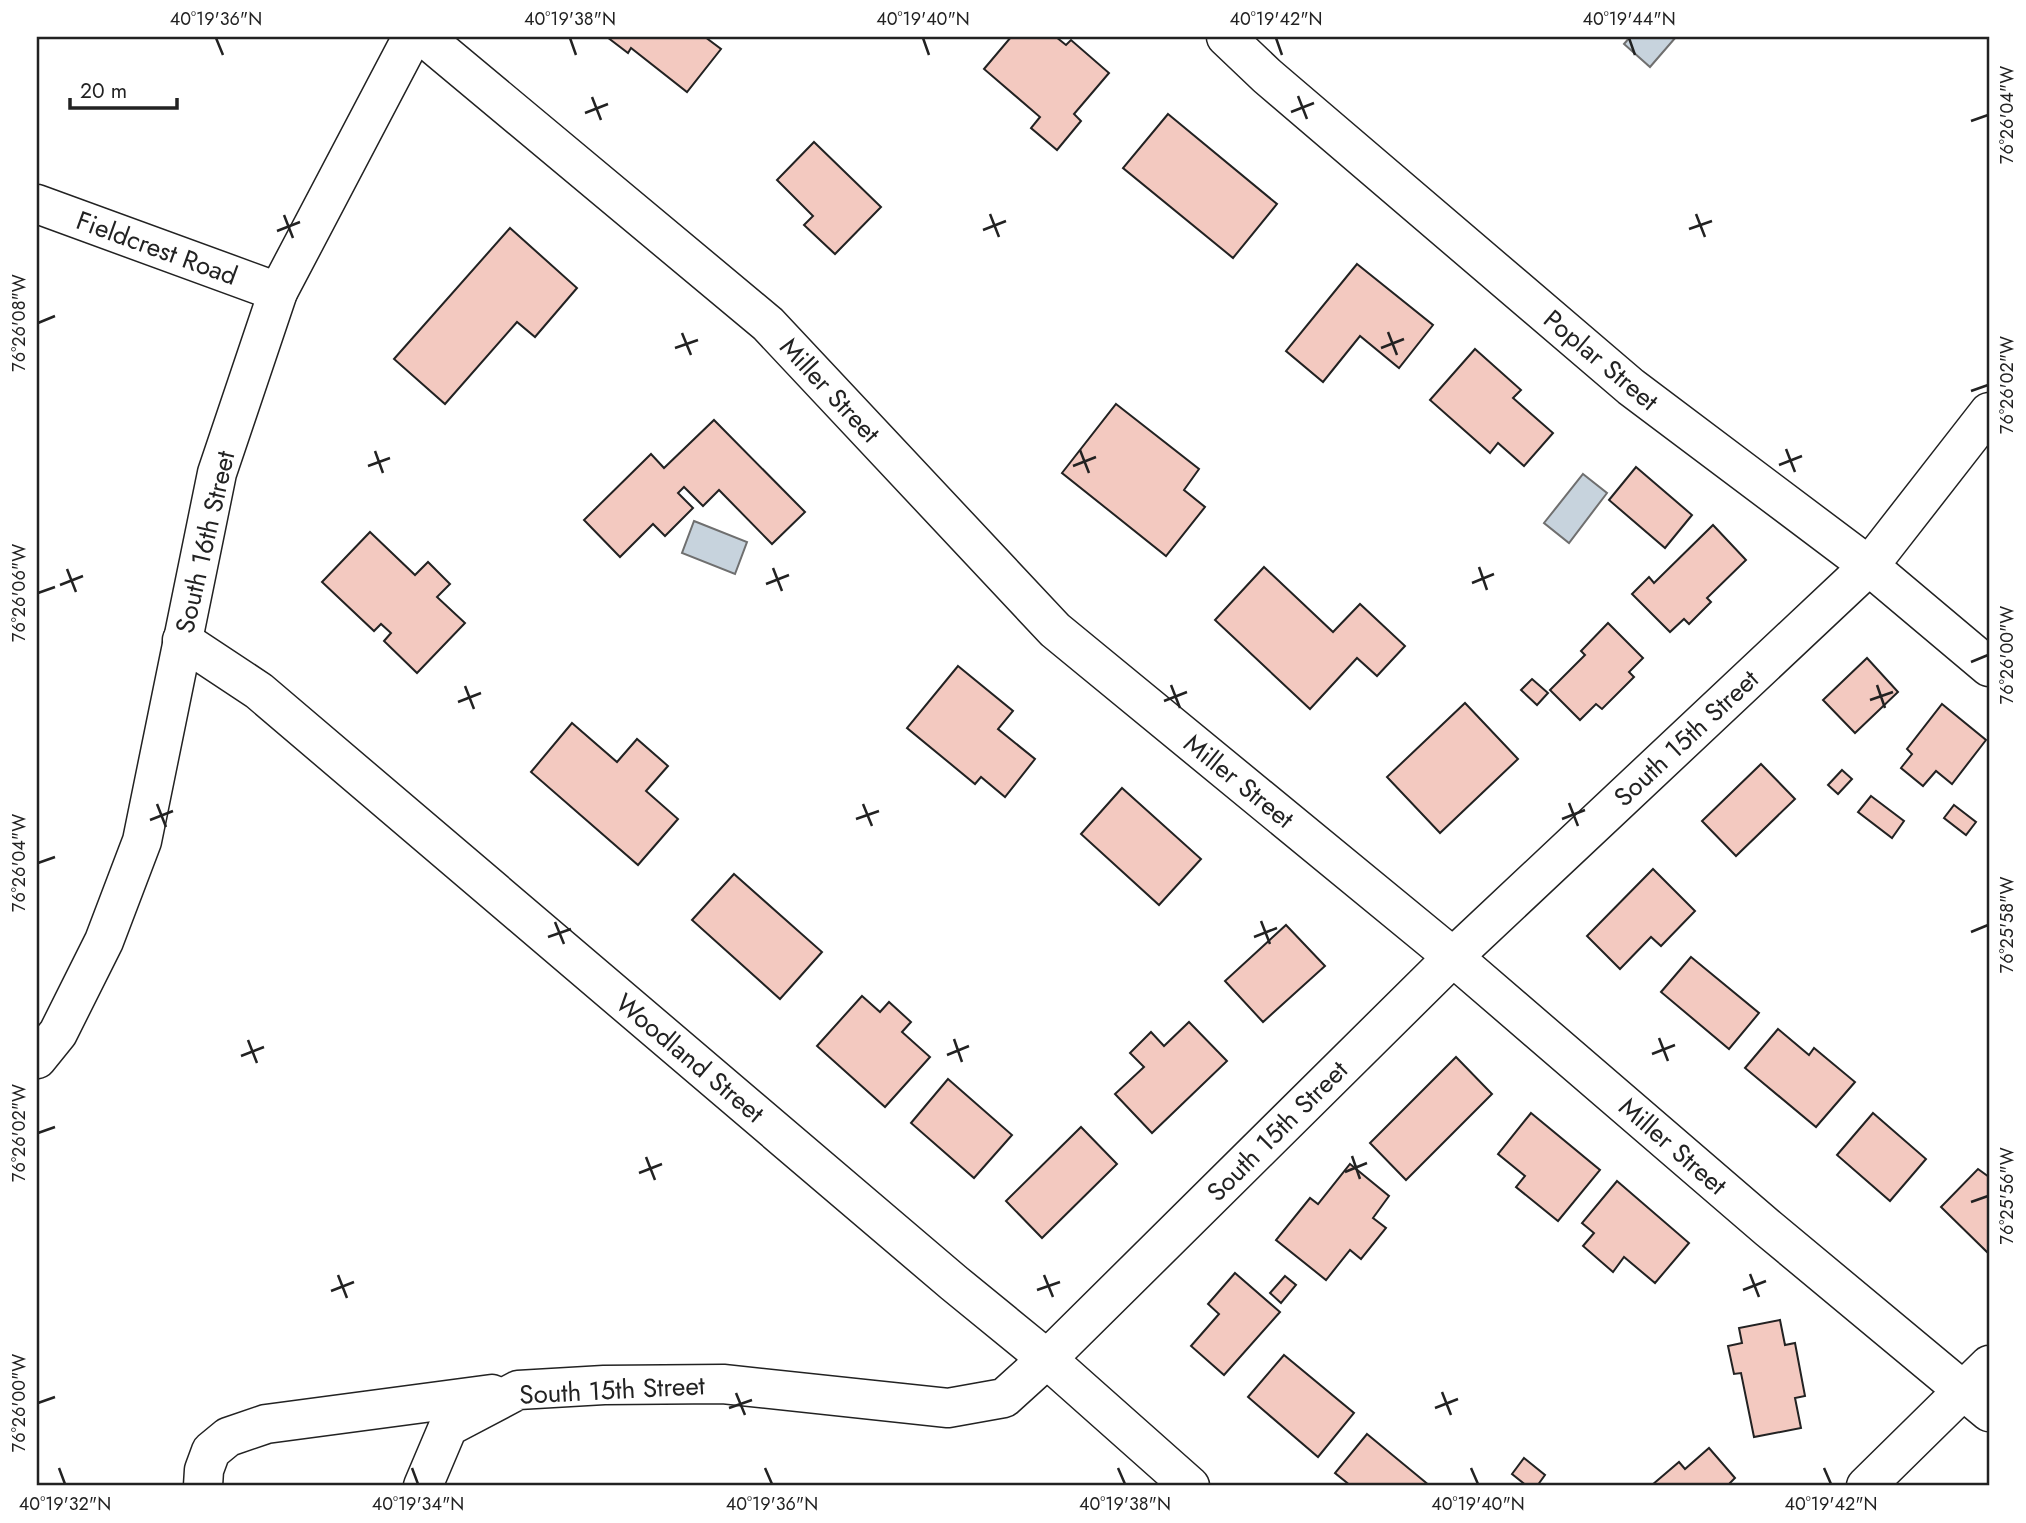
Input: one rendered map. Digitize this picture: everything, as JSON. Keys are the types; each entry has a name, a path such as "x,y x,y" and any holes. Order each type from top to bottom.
{"street":[{"name":"South 16th Street","path":"37,1059 58,1033 104,941 142,841 217,472 278,292 412,37"},
{"name":"Miller Street","path":"424,37 768,324 1055,631 1453,957 1769,1228 1981,1389"},
{"name":"Poplar Street","path":"1226,37 1631,387 1869,566 1989,667"},
{"name":"Fieldcrest Road","path":"37,204 278,292"},
{"name":"South 15th Street","path":"424,1486 448,1427 518,1390 604,1385 723,1384 948,1408 1004,1398 1047,1359 1453,957 1869,566 1989,412"},
{"name":"Woodland Street","path":"182,640 260,691 954,1283 1047,1359 1190,1486"},
{"path":"1866,1486 1981,1389"},
{"path":"203,1486 204,1470 211,1451 228,1437 265,1424 518,1390"}],"shaded area":[{"path":"1630,37 1676,37 1650,67 1624,44"},
{"path":"1583,474 1607,493 1569,543 1544,523"},
{"path":"694,521 747,542 735,574 682,553"}],"building":[{"path":"607,37 705,37 721,49 687,92 631,48 628,53"},
{"path":"1011,37 1056,37 1066,45 1071,40 1109,73 1074,114 1081,121 1057,150 1031,128 1040,117 984,69"},
{"path":"1168,114 1277,204 1233,258 1123,168"},
{"path":"814,142 881,207 835,254 804,225 813,216 777,180"},
{"path":"510,228 577,288 535,337 517,322 445,404 394,359"},
{"path":"1357,264 1433,325 1399,368 1360,336 1323,382 1286,351"},
{"path":"1475,349 1521,390 1513,398 1553,433 1524,466 1498,443 1490,453 1430,400"},
{"path":"1116,404 1199,469 1184,490 1205,507 1166,556 1062,473"},
{"path":"714,420 805,512 772,544 719,490 703,506 684,487 678,493 693,508 665,536 653,524 620,557 584,520 651,454 664,468"},
{"path":"1636,467 1692,515 1665,548 1609,500"},
{"path":"1713,525 1746,560 1707,598 1711,602 1689,624 1684,619 1670,632 1632,594 1649,577 1654,583"},
{"path":"370,532 415,575 428,562 450,584 437,597 465,623 417,673 384,641 391,633 381,624 374,631 322,582"},
{"path":"1264,567 1333,632 1360,604 1405,646 1377,676 1357,658 1310,709 1215,620"},
{"path":"1608,623 1643,658 1629,672 1634,677 1602,709 1596,704 1580,720 1550,690 1585,655 1581,651"},
{"path":"1867,658 1898,692 1855,733 1823,700"},
{"path":"958,666 1013,711 998,729 1035,759 1005,797 981,777 975,784 907,728"},
{"path":"1532,679 1548,693 1537,705 1521,690"},
{"path":"1465,703 1518,759 1440,833 1387,777"},
{"path":"1942,704 1986,740 1952,784 1936,771 1923,786 1901,768 1912,754 1907,749"},
{"path":"572,723 617,762 637,739 668,766 646,791 678,819 638,865 531,772"},
{"path":"1761,764 1795,799 1736,856 1702,821"},
{"path":"1842,770 1852,779 1838,794 1828,785"},
{"path":"1122,788 1201,859 1159,905 1081,834"},
{"path":"1871,796 1904,821 1892,838 1858,812"},
{"path":"1954,805 1976,822 1966,835 1944,818"},
{"path":"1653,869 1695,911 1661,946 1651,937 1620,969 1587,936"},
{"path":"734,874 822,952 780,999 692,920"},
{"path":"1286,925 1325,966 1263,1022 1225,981"},
{"path":"1691,957 1759,1013 1729,1049 1661,992"},
{"path":"862,996 880,1012 889,1002 911,1022 902,1032 930,1057 885,1107 817,1046"},
{"path":"1189,1022 1227,1061 1152,1133 1115,1094 1144,1067 1130,1053 1151,1032 1164,1046"},
{"path":"1778,1029 1809,1055 1814,1048 1855,1082 1816,1127 1745,1068"},
{"path":"1456,1057 1492,1094 1406,1180 1370,1143"},
{"path":"948,1079 1012,1135 974,1178 911,1123"},
{"path":"1531,1113 1600,1170 1558,1221 1516,1187 1525,1176 1498,1154"},
{"path":"1873,1113 1926,1159 1890,1201 1837,1155"},
{"path":"1081,1127 1117,1164 1042,1238 1006,1201"},
{"path":"1350,1164 1389,1196 1373,1218 1386,1228 1361,1259 1350,1250 1326,1280 1276,1240 1310,1198 1318,1204"},
{"path":"1978,1169 1989,1177 1987,1252 1941,1207"},
{"path":"1617,1181 1689,1243 1655,1283 1624,1257 1613,1272 1583,1246 1594,1233 1582,1223"},
{"path":"1235,1273 1280,1312 1224,1375 1191,1346 1219,1314 1208,1304"},
{"path":"1285,1276 1296,1285 1281,1303 1270,1293"},
{"path":"1780,1320 1785,1345 1795,1343 1805,1396 1795,1398 1801,1428 1754,1437 1741,1373 1734,1374 1728,1346 1742,1343 1739,1328"},
{"path":"1284,1355 1354,1413 1318,1457 1248,1397"},
{"path":"1367,1434 1430,1486 1351,1486 1335,1473"},
{"path":"1709,1448 1735,1478 1727,1486 1652,1485 1679,1462 1685,1469"},
{"path":"1524,1458 1545,1475 1537,1486 1527,1486 1512,1474"}]}
